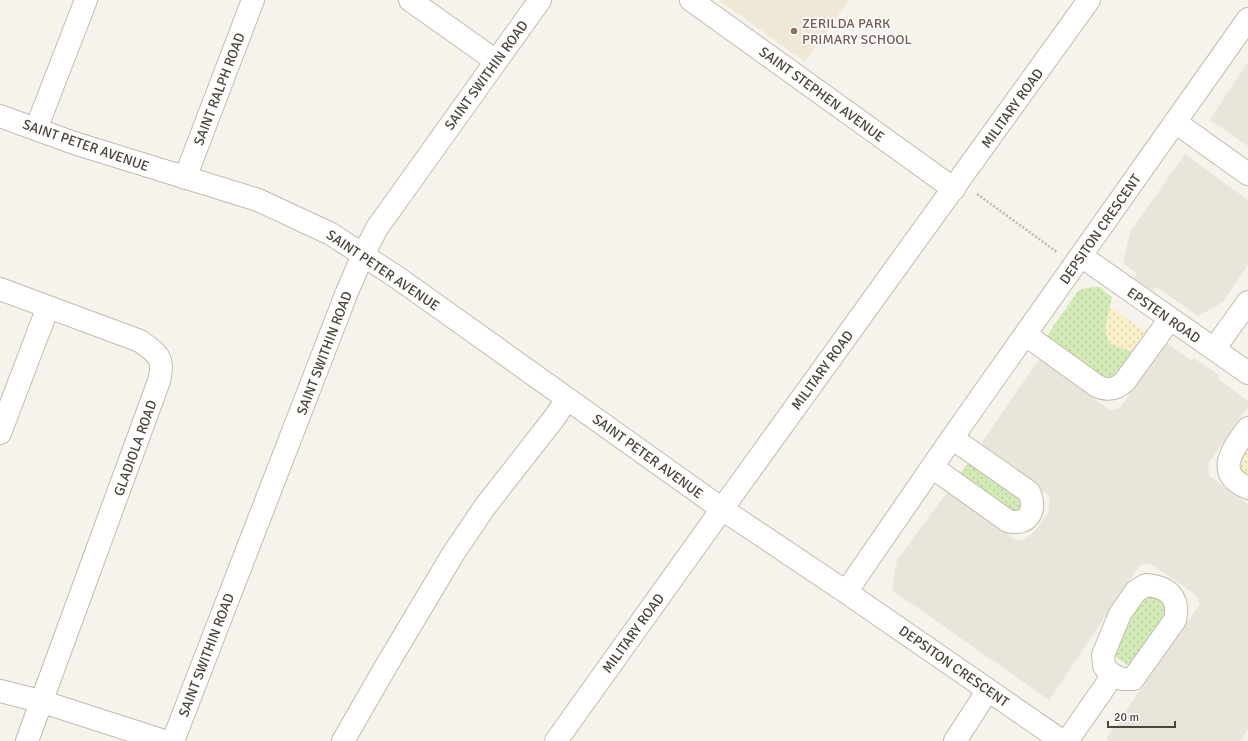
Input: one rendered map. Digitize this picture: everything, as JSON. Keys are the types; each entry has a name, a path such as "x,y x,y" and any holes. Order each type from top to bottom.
{"street":[{"path":"36,129 86,0"},
{"name":"SAINT RALPH ROAD","path":"185,178 253,0"},
{"path":"410,0 496,60"},
{"name":"SAINT SWITHIN ROAD","path":"173,741 341,307 363,255 377,228 540,0"},
{"name":"SAINT STEPHEN AVENUE","path":"691,0 954,189"},
{"name":"MILITARY ROAD","path":"556,741 1089,0"},
{"name":"DEPSITON CRESCENT","path":"846,592 952,438 1026,335 1072,256 1175,122 1248,19"},
{"name":"SAINT PETER AVENUE","path":"0,116 74,143 258,200 331,234 398,278 722,509"},
{"path":"1175,122 1248,174"},
{"name":"EPSTEN ROAD","path":"1072,256 1170,319 1248,373"},
{"name":"GLADIOLA ROAD","path":"0,289 140,342 151,349 159,358 162,369 157,388 27,741"},
{"path":"1214,349 1248,302"},
{"path":"0,433 48,307"},
{"path":"1026,335 1096,386 1110,390 1120,386 1125,381 1170,319"},
{"path":"343,741 453,554 484,508 567,399"},
{"path":"1248,428 1233,449 1229,458 1228,467 1232,477 1239,484 1248,488"},
{"path":"932,467 1008,521 1022,521 1028,517 1032,511 1033,504 1028,492 952,438"},
{"name":"DEPSITON CRESCENT","path":"722,509 846,592 1062,741"},
{"path":"1067,741 1112,676"},
{"path":"955,741 988,690"},
{"path":"0,691 42,701 164,741"}],"path":[{"path":"975,192 1072,256"}],"shaded area":[{"name":"ZERILDA PARK PRIMARY SCHOOL","path":"719,0 849,0 805,62"},
{"path":"1248,62 1248,146 1210,120"},
{"path":"1185,154 1248,200 1248,265 1223,302 1198,316 1156,287 1153,291 1134,278 1137,274 1123,263 1130,232"},
{"path":"1165,342 1192,361 1194,358 1220,376 1218,379 1248,401 1248,407 1208,464 1209,476 1248,504 1248,729 1240,741 1109,741 1106,739 1200,604 1196,595 1151,564 1140,565 1049,700 892,590 897,560 948,491 1016,540 1024,540 1035,531 1048,513 1050,497 981,444 1039,359 1110,410 1120,408"}],"green space":[{"path":"1092,287 1099,287 1112,297 1105,330 1139,350 1121,376 1107,381 1046,337 1078,291"},
{"path":"972,458 1025,498 1019,515 957,478"},
{"path":"1147,594 1162,600 1169,610 1132,668 1111,654 1126,617"}],"sand":[{"path":"1110,307 1150,335 1139,350 1128,351 1109,343 1105,330"},
{"path":"1248,441 1248,478 1239,469 1239,454"}],"place":[{"name":"ZERILDA PARK PRIMARY SCHOOL","path":"794,31"}]}
